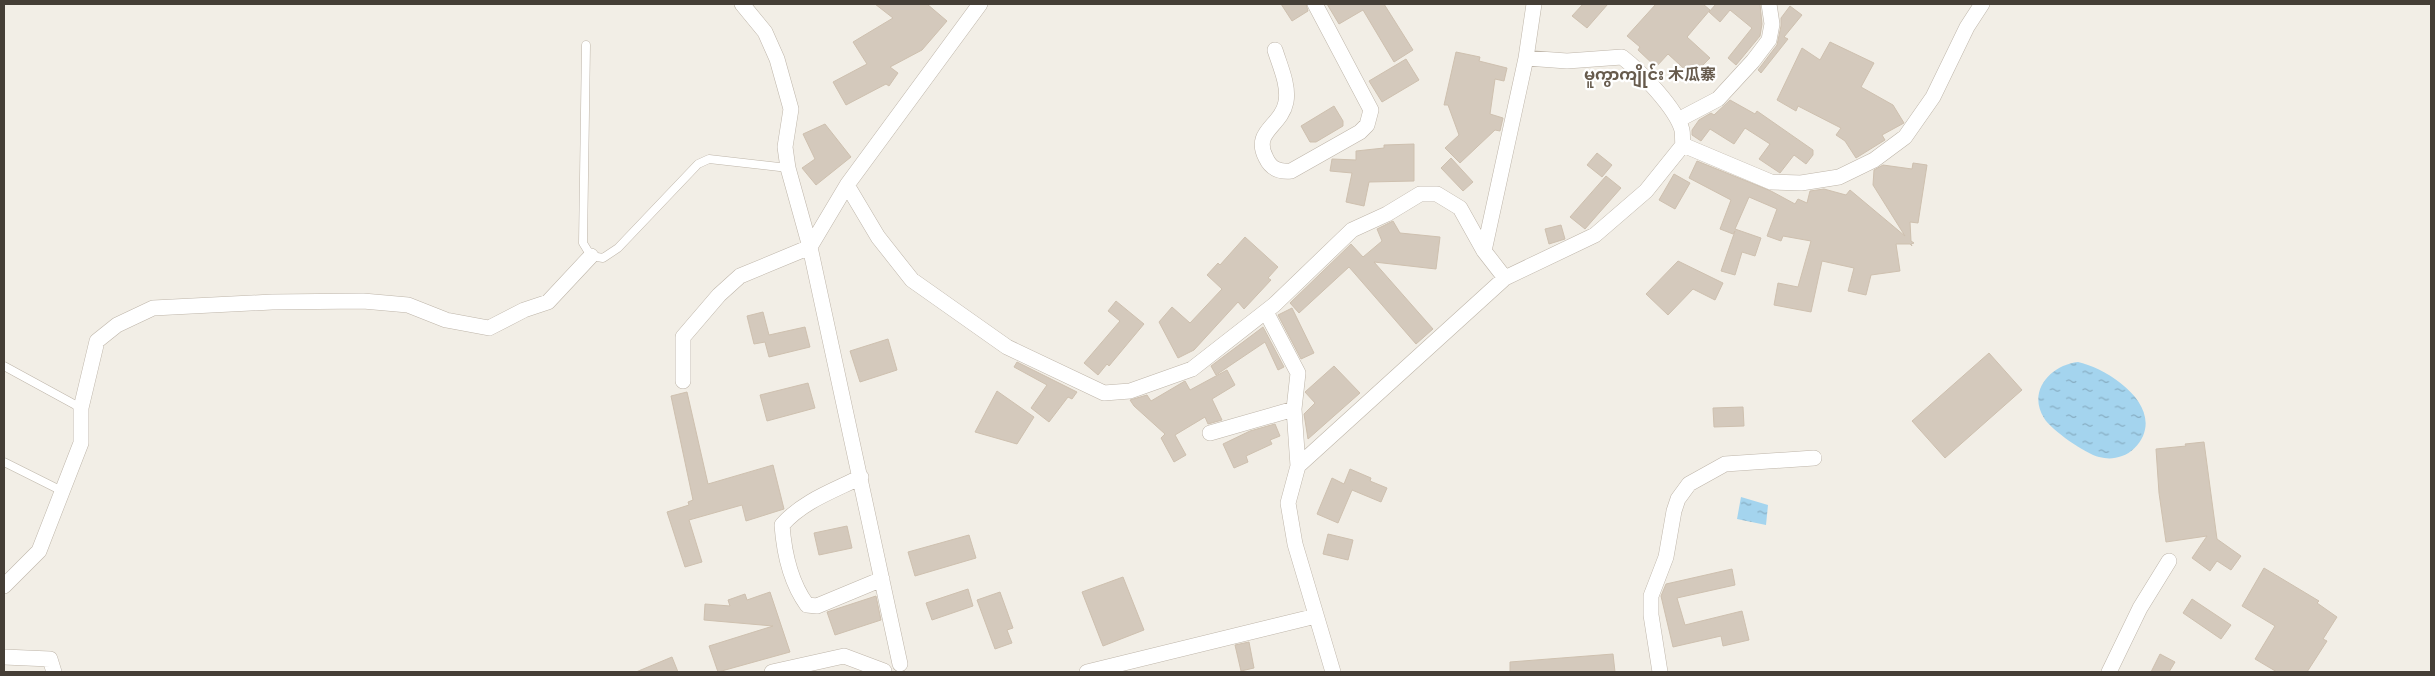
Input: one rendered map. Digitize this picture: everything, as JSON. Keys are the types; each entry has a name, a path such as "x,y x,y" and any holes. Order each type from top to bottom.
{"street":[{"path":"742,4 764,32 777,59 791,109 785,147 788,168 810,247 882,579 906,668 883,672 844,656 772,672"},
{"path":"683,381 683,337 719,295 740,276 810,247 847,185 980,4"},
{"path":"1275,50 1287,90 1286,104 1278,121 1262,137 1260,147 1269,164 1280,172 1291,171 1360,132 1367,125 1371,110 1315,4"},
{"path":"1484,251 1526,58 1534,4"},
{"path":"1678,120 1718,99 1753,61 1769,40 1772,24 1769,4"},
{"path":"1683,146 1771,182 1801,183 1839,177 1848,173 1874,160 1905,137 1933,98 1967,27 1982,4"},
{"path":"1298,466 1505,278 1595,235 1646,191 1683,146 1682,131 1678,120 1642,72 1622,57 1567,61 1526,58"},
{"path":"847,185 878,237 912,280 1007,347 1104,392 1130,391 1192,368 1266,312 1352,230 1387,214 1420,194 1437,194 1460,208 1484,251 1505,278"},
{"path":"4,586 39,551 81,443 82,408 97,341 117,326 154,308 262,302 363,301 408,305 446,320 489,328 524,310 548,302 591,256"},
{"path":"1266,312 1298,373 1294,409 1298,466 1288,503 1295,544 1333,672"},
{"path":"1210,433 1294,409"},
{"path":"1660,672 1651,615 1651,596 1666,557 1676,505 1689,484 1725,464 1814,458"},
{"path":"861,477 803,505 792,513 782,524 783,539 796,590 807,605 817,606 882,579"},
{"path":"2109,672 2140,608 2168,561"},
{"path":"1087,672 1316,616"},
{"path":"4,657 50,659 54,672"}],"lane":[{"path":"586,45 583,242 591,256 603,258 618,248 656,211 687,173 709,159 788,168"},
{"path":"4,366 82,408"},
{"path":"4,462 62,491"}],"water":[{"path":"2078,362 2102,371 2127,388 2143,411 2146,423 2143,436 2129,453 2110,458 2093,455 2061,435 2044,418 2039,408 2038,398 2044,381 2059,368"},
{"path":"1741,497 1768,505 1766,525 1737,519"}],"building":[{"path":"875,4 927,4 947,21 922,50 890,67 898,73 889,86 886,84 846,105 833,82 867,64 853,42 893,18"},
{"path":"1281,4 1306,4 1308,11 1292,21"},
{"path":"1327,4 1384,4 1413,50 1394,62 1363,10 1339,24"},
{"path":"1583,4 1608,4 1587,28 1572,16"},
{"path":"1656,4 1703,4 1710,10 1687,37 1710,58 1692,76 1668,54 1656,67 1638,50 1640,47 1627,36"},
{"path":"1716,4 1760,4 1762,24 1760,36 1736,65 1728,58 1752,28 1730,10 1720,22 1709,12"},
{"path":"1790,6 1802,15 1784,37 1788,39 1761,73 1758,70 1777,45 1781,18"},
{"path":"1830,42 1874,63 1861,87 1893,105 1904,123 1882,135 1885,140 1856,158 1845,141 1836,135 1841,128 1798,106 1796,111 1777,100 1802,48 1820,60"},
{"path":"1456,52 1480,57 1479,61 1507,68 1504,81 1495,79 1490,114 1503,118 1500,131 1495,130 1460,163 1445,148 1459,135 1448,105 1444,105"},
{"path":"1406,59 1419,80 1382,102 1369,81"},
{"path":"1730,100 1755,114 1757,111 1813,150 1813,155 1806,164 1794,155 1780,173 1759,159 1770,144 1745,128 1734,144 1710,129 1701,141 1692,135 1692,130 1699,120 1711,113 1714,115"},
{"path":"1334,106 1343,121 1343,126 1316,142 1310,142 1301,126"},
{"path":"825,124 851,157 816,185 802,168 815,159 803,134"},
{"path":"1414,144 1414,181 1369,182 1364,206 1346,202 1352,173 1330,171 1332,159 1356,160 1356,151 1384,148 1384,145"},
{"path":"1597,153 1612,165 1602,177 1587,165"},
{"path":"1451,158 1473,182 1463,191 1441,168"},
{"path":"1697,161 1771,191 1795,204 1798,199 1807,203 1810,191 1824,189 1846,195 1850,190 1905,236 1873,185 1874,170 1883,165 1912,169 1913,163 1927,165 1918,223 1910,222 1911,241 1914,243 1911,244 1912,246 1910,244 1896,244 1900,271 1871,275 1866,295 1848,291 1854,268 1822,261 1811,312 1774,305 1778,283 1798,287 1811,241 1783,236 1781,241 1767,236 1777,209 1749,197 1735,229 1761,238 1755,256 1742,252 1735,275 1721,271 1735,231 1733,234 1720,229 1731,200 1689,178"},
{"path":"1674,174 1690,183 1675,209 1659,200"},
{"path":"1606,176 1621,188 1585,229 1570,217"},
{"path":"1393,221 1400,233 1440,237 1436,269 1374,262 1433,329 1416,344 1349,267 1299,313 1290,303 1351,244 1363,257 1382,241 1377,229"},
{"path":"1561,225 1565,239 1549,244 1545,229"},
{"path":"1245,237 1278,267 1268,278 1271,280 1244,309 1238,302 1194,350 1178,358 1159,322 1172,307 1190,323 1222,289 1207,275 1218,263 1220,265"},
{"path":"1678,261 1723,283 1715,300 1693,289 1668,315 1646,294"},
{"path":"1116,301 1144,324 1109,366 1107,364 1098,375 1084,363 1120,321 1108,311"},
{"path":"1292,308 1314,353 1301,359 1278,315"},
{"path":"763,312 769,335 805,327 810,347 769,357 765,342 754,344 747,316"},
{"path":"1263,327 1284,367 1278,370 1265,342 1216,375 1211,366"},
{"path":"888,339 897,370 860,382 850,351"},
{"path":"1989,353 2022,390 1945,458 1912,421"},
{"path":"1017,362 1077,392 1072,399 1068,397 1049,422 1031,408 1047,385 1014,367"},
{"path":"1334,366 1360,393 1308,439 1304,414 1315,403 1305,392"},
{"path":"1227,370 1235,385 1212,399 1222,420 1208,424 1205,417 1175,435 1186,455 1174,462 1161,438 1165,434 1134,406 1130,400 1147,395 1151,401 1185,381 1190,390"},
{"path":"808,383 815,408 767,421 760,395"},
{"path":"997,391 1034,417 1017,444 975,432"},
{"path":"687,392 708,484 773,465 784,509 746,521 742,505 689,520 702,562 685,567 667,512 689,505 688,502 693,500 671,396"},
{"path":"1743,407 1744,426 1714,427 1713,408"},
{"path":"1275,424 1280,436 1270,440 1272,444 1246,456 1248,462 1234,468 1223,444 1250,431"},
{"path":"2204,442 2217,539 2241,556 2231,570 2217,561 2210,571 2192,558 2207,536 2166,542 2159,493 2156,449"},
{"path":"1350,469 1371,478 1370,481 1387,488 1381,502 1352,490 1338,523 1317,514 1332,478 1344,484"},
{"path":"847,526 852,548 819,555 814,533"},
{"path":"1328,534 1353,540 1348,560 1323,554"},
{"path":"969,535 976,558 915,576 908,552"},
{"path":"2264,568 2319,601 2317,603 2337,617 2323,639 2327,641 2307,672 2277,672 2255,659 2275,626 2242,606"},
{"path":"1732,569 1735,585 1677,598 1685,625 1742,611 1749,640 1723,646 1721,636 1673,647 1661,596 1666,584"},
{"path":"1123,577 1144,630 1103,646 1082,592"},
{"path":"968,589 973,606 932,620 926,603"},
{"path":"770,592 790,652 718,672 709,646 773,626 704,620 705,604 730,606 728,600 745,594 747,600"},
{"path":"1000,592 1013,628 1007,630 1012,643 995,649 977,600"},
{"path":"876,596 881,620 835,635 827,612"},
{"path":"2192,599 2231,625 2221,639 2183,613"},
{"path":"1249,642 1254,668 1241,671 1235,645"},
{"path":"1613,654 1615,672 1510,672 1510,662"},
{"path":"2160,654 2175,662 2169,672 2151,672"},
{"path":"672,657 678,672 636,672"}],"district":[{"name":"မူကွာကျိုင်း 木瓜寨","path":"1650,74"}]}
